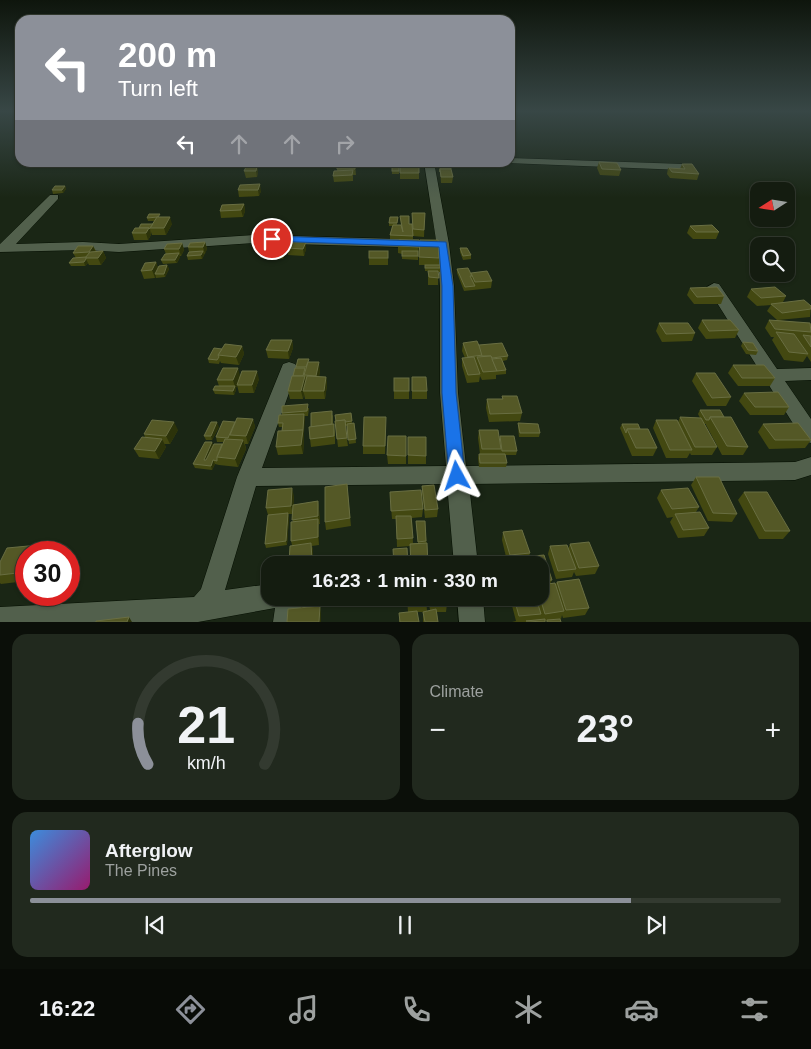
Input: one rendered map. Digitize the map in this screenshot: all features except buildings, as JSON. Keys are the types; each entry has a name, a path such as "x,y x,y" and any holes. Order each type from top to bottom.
{"street":[{"path":"515,160 684,167"},
{"path":"430,167 443,244 447,286 449,393 465,556"},
{"path":"2,248 54,197"},
{"path":"2,248 83,246 119,248 254,239 443,244"},
{"path":"714,287 811,435"},
{"path":"203,606 215,587 248,476 289,368"},
{"path":"772,375 811,374"},
{"path":"248,476 457,476 795,471 811,466"},
{"path":"0,620 192,611 203,606 261,598"},
{"path":"286,622 288,606"},
{"path":"471,606 472,622"}],"route":[{"path":"272,239 384,244 443,244 447,286 449,393 457,476"}]}
